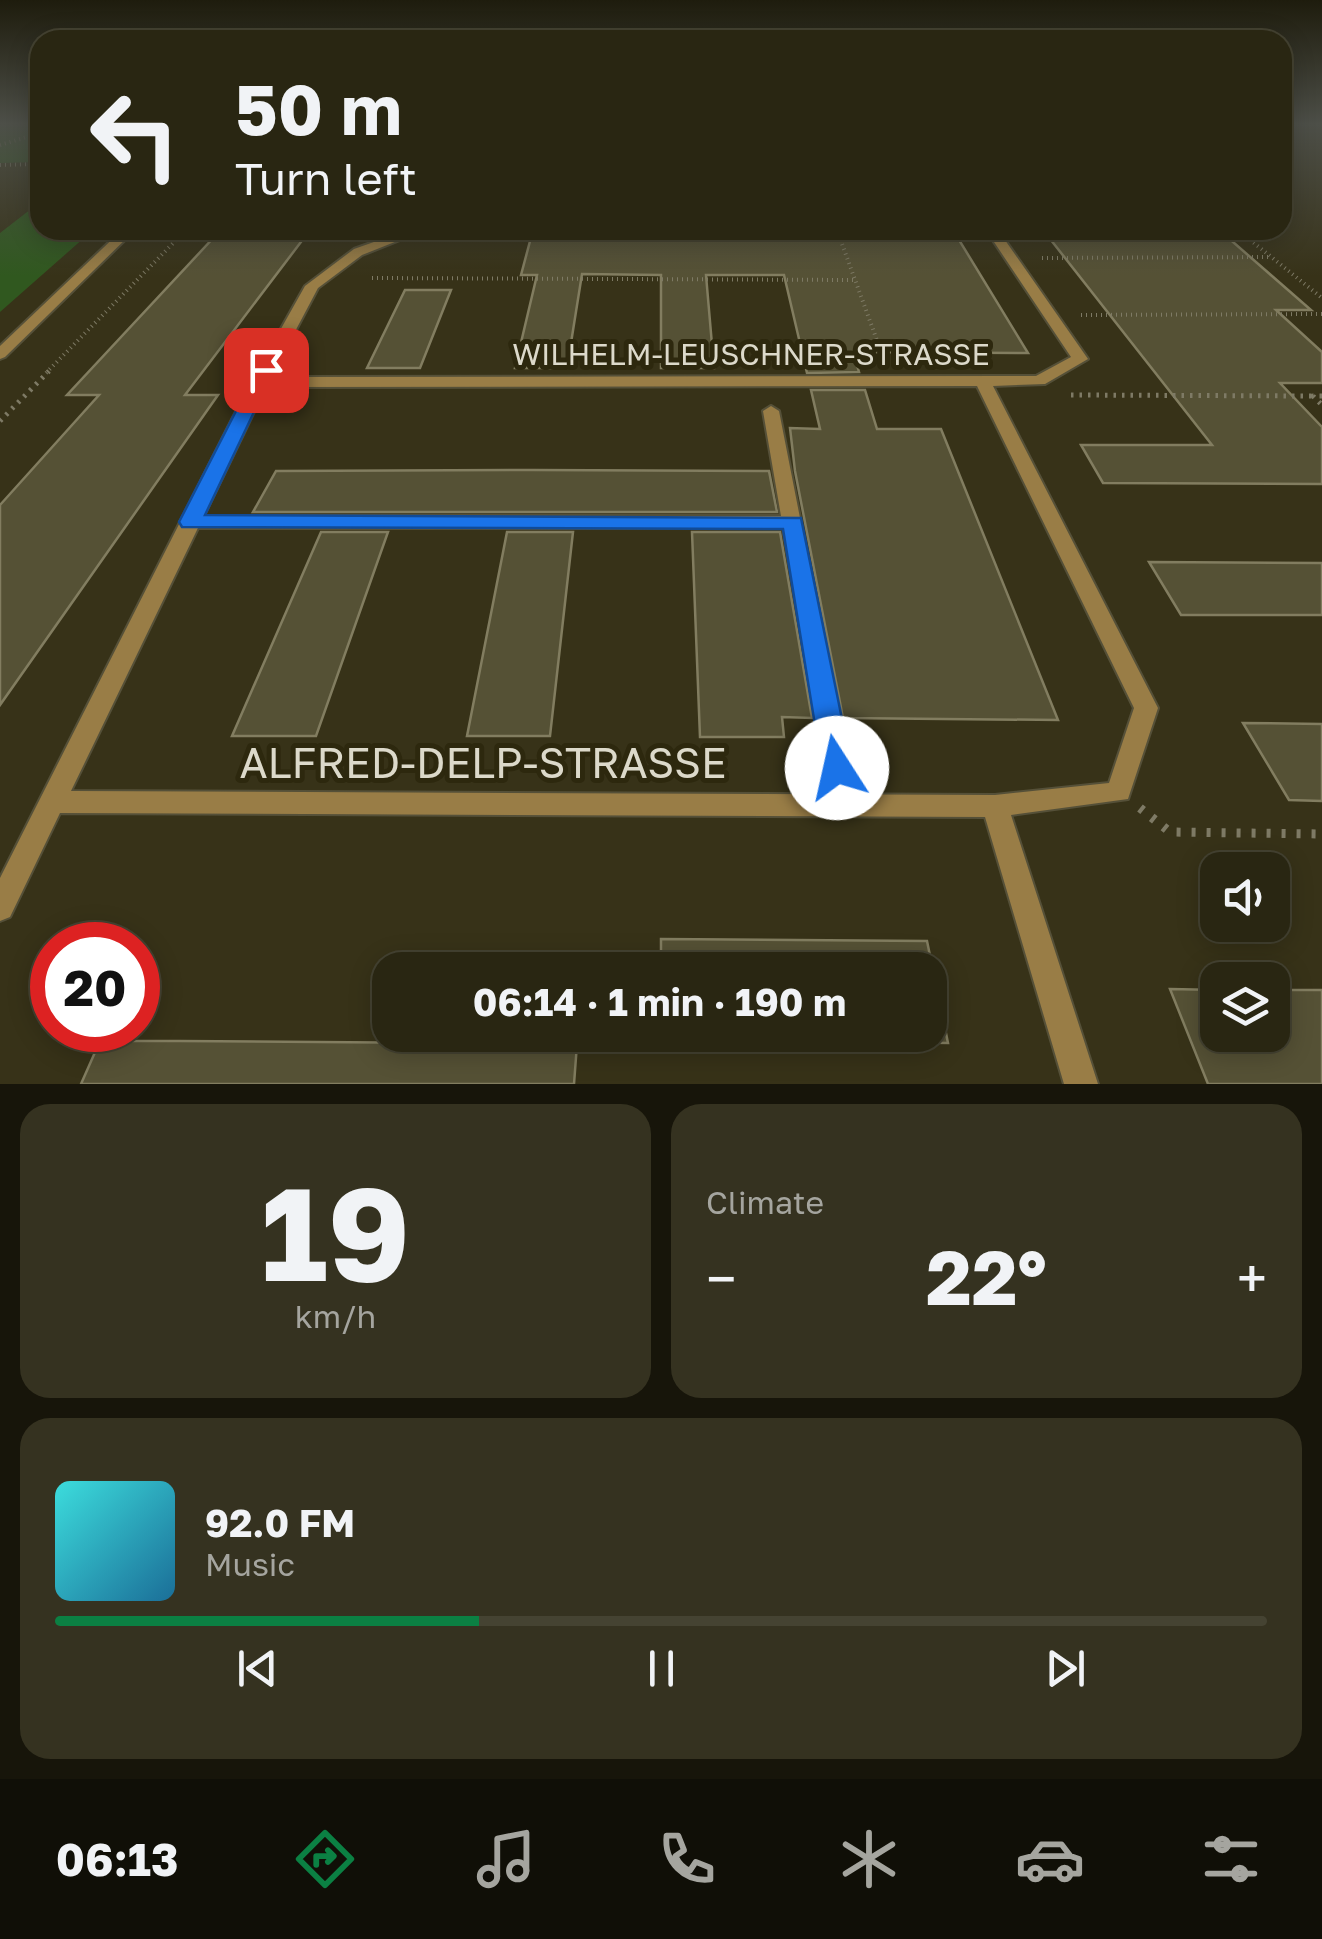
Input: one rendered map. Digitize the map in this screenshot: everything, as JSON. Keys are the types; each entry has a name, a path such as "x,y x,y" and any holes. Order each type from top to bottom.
{"street":[{"path":"0,354 119,240"},
{"path":"0,908 290,324 321,277 358,252 392,240"},
{"name":"WILHELM-LEUSCHNER-STRASSE","path":"259,382 1039,381 1080,359 999,240"},
{"path":"984,383 1146,708 1119,792"},
{"path":"772,411 843,804"},
{"path":"190,522 793,522"},
{"name":"ALFRED-DELP-STRASSE","path":"55,802 995,806 1119,792"},
{"path":"995,806 1082,1084"}],"path":[{"path":"0,422 176,240"},
{"path":"840,240 892,382"},
{"path":"1250,240 1322,298"},
{"path":"1011,258 1271,257"},
{"path":"321,277 854,280"},
{"path":"1050,315 1322,314"},
{"path":"1039,381 1062,395 1322,396"},
{"path":"1312,396 1322,405"},
{"path":"1119,792 1170,832 1322,834"}],"green space":[{"path":"30,210 30,240 82,240 0,312 0,233"}],"building":[{"path":"211,240 302,240 185,395 218,395 0,705 0,505 99,395 67,395"},
{"path":"530,240 959,240 1028,353 853,352 859,372 807,373 784,275 706,275 714,368 661,368 661,275 582,274 567,368 515,368 537,275 521,275"},
{"path":"1051,240 1231,240 1311,310 1276,310 1322,352 1322,383 1280,383 1322,427 1322,484 1103,483 1081,445 1212,445"},
{"path":"405,290 451,290 420,368 367,368"},
{"path":"811,390 865,390 877,429 941,429 1058,720 843,718 790,428 820,429"},
{"path":"276,471 769,471 777,512 253,512"},
{"path":"321,532 388,532 316,736 232,736"},
{"path":"507,532 573,532 550,736 467,736"},
{"path":"692,532 780,532 812,718 782,717 784,737 700,737"},
{"path":"1149,562 1322,563 1322,615 1181,615"},
{"path":"1243,723 1322,724 1322,801 1289,800"},
{"path":"661,939 927,941 929,952 661,952"},
{"path":"1170,989 1200,990 1200,1052 1290,1052 1290,990 1322,990 1322,1084 1208,1084"},
{"path":"160,1041 372,1043 372,1052 576,1052 574,1084 81,1084 95,1052 160,1052"}],"route":[{"path":"266,370 190,522 793,522 837,768"}]}
